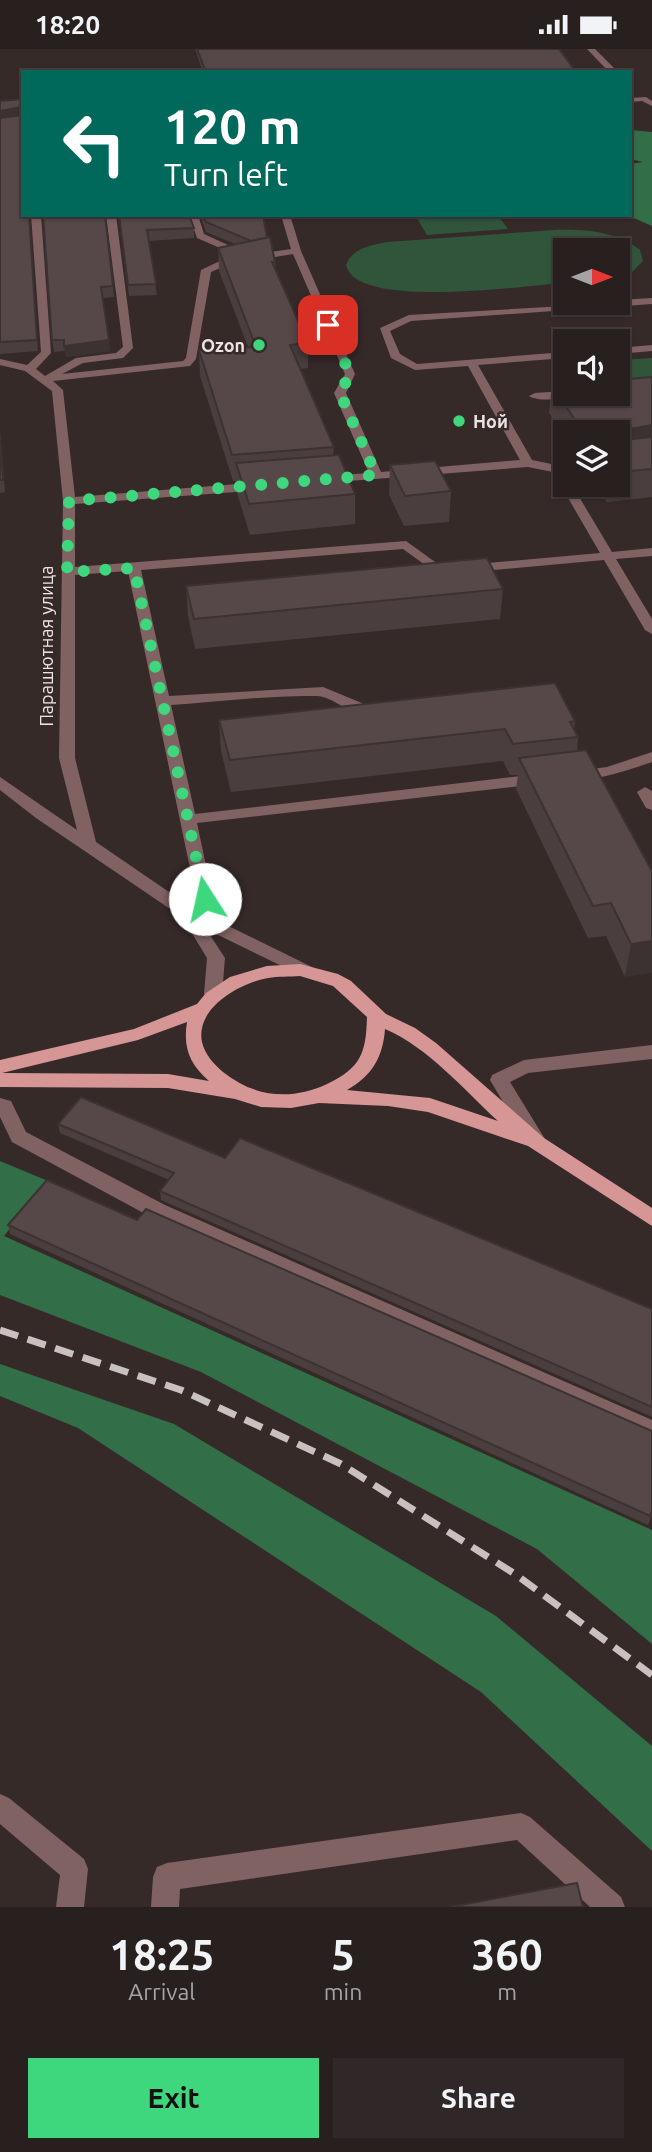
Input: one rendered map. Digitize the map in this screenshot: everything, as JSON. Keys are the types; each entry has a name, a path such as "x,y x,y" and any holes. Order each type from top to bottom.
{"main road":[{"path":"235,1092 214,1080 199,1064 192,1046 192,1027 199,1010 213,994 232,982 255,973 280,969 306,971 331,978 352,989 376,1016 412,1034 537,1142 652,1219"},
{"path":"0,1067 138,1034 199,1010"},
{"path":"320,1096 346,1084 366,1066 377,1045 376,1016"},
{"path":"0,1080 168,1081 271,1100 291,1101 320,1096 430,1105 537,1142"}],"street":[{"path":"591,49 612,70"},
{"path":"632,89 652,105"},
{"path":"632,100 643,99"},
{"path":"632,108 652,105"},
{"path":"29,369 46,353 36,217"},
{"path":"45,379 80,360 119,356 128,348 111,217"},
{"path":"194,217 200,236 252,258"},
{"path":"286,217 296,251 350,374 340,393 376,475"},
{"path":"0,362 29,369 45,379 186,364 191,359 206,270 225,261 296,251"},
{"path":"553,356 415,367 395,356 384,330 409,318 652,301"},
{"path":"630,350 652,348"},
{"path":"471,362 528,463"},
{"name":"Парашютная улица","path":"45,379 57,390 69,501 67,758 89,844"},
{"path":"535,396 553,395"},
{"path":"306,482 528,463 553,468"},
{"path":"69,501 279,484"},
{"path":"574,497 652,631"},
{"path":"67,572 406,545 439,571 652,552"},
{"path":"134,568 205,899 188,913"},
{"path":"163,701 323,691 366,712 392,709"},
{"path":"190,820 609,771 652,757"},
{"path":"0,782 42,815 89,844 188,913 306,971"},
{"path":"188,913 216,958 213,994"},
{"path":"537,1142 499,1080 524,1067 652,1052"},
{"path":"0,1105 4,1106 19,1137 158,1211 652,1430"},
{"path":"0,1807 74,1869 71,1907"},
{"path":"165,1907 167,1877 521,1826 611,1907"}],"green space":[{"path":"632,130 652,132 652,226 632,217 632,164 643,162 632,159"},
{"path":"416,217 499,217 508,229 427,235"},
{"path":"554,230 588,231 618,238 553,238 553,284 445,292 379,287 357,279 346,265 349,259 369,246 387,242"},
{"path":"630,244 640,250 643,261 630,273"},
{"path":"652,358 652,380 630,382 630,359"},
{"path":"0,1161 48,1181 4,1236 652,1530 652,1644 537,1549 201,1372 0,1295"},
{"path":"0,1364 174,1424 496,1616 652,1746 652,1851 481,1692 78,1428 0,1396"}],"building":[{"path":"197,49 559,49 575,70 205,70"},
{"path":"21,99 21,107 0,111 0,101"},
{"path":"21,115 21,217 29,217 37,340 0,342 0,118"},
{"path":"43,217 105,217 113,286 101,287 109,340 64,346 64,340 52,340"},
{"path":"119,217 190,217 194,228 147,230 156,284 128,285"},
{"path":"204,217 263,217 267,238 251,241 206,222"},
{"path":"270,237 275,262 272,262 308,343 290,345 334,447 232,455 199,350 256,347 218,248"},
{"path":"652,377 652,425 630,429 630,420 575,420 566,406 630,406 630,379"},
{"path":"652,437 652,469 630,471 630,439"},
{"path":"0,439 3,480 0,480"},
{"path":"339,455 355,494 249,504 236,463"},
{"path":"435,461 451,491 405,496 390,465"},
{"path":"487,558 503,589 194,619 186,586"},
{"path":"555,683 575,721 570,722 578,737 513,744 505,729 230,760 219,720"},
{"path":"586,750 652,871 652,941 631,944 611,903 593,906 519,758"},
{"path":"81,1097 225,1158 240,1138 652,1309 652,1407 160,1191 174,1173 58,1124"},
{"path":"47,1180 137,1220 146,1209 652,1431 650,1516 8,1225"},
{"path":"577,1883 583,1907 450,1907"}],"railway":[{"path":"0,1330 181,1390 341,1464 515,1574 652,1675"}],"place":[{"name":"Ozon","path":"259,345"},
{"name":"Ной","path":"459,421"}],"route":[{"path":"205,899 134,568 67,572 69,501 376,475 340,393 350,374 328,325"}]}
